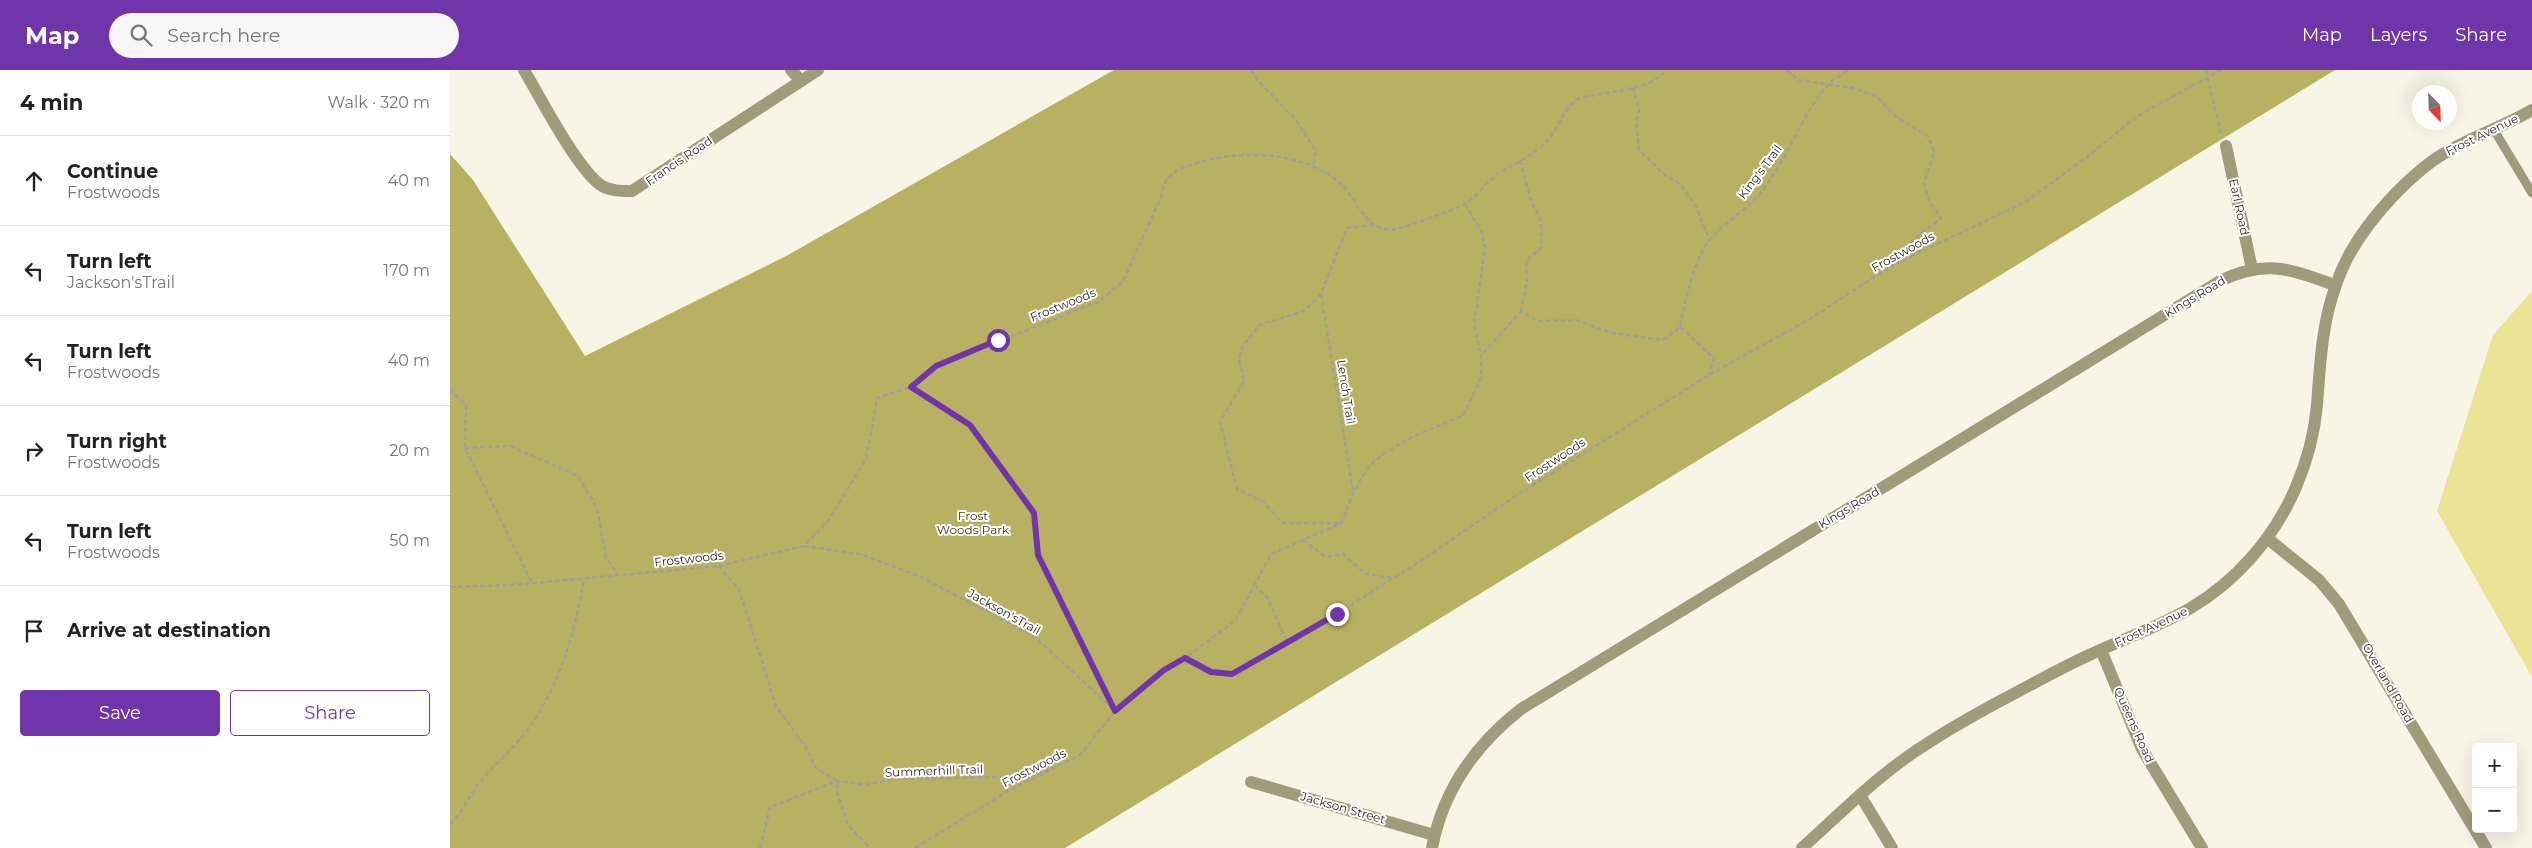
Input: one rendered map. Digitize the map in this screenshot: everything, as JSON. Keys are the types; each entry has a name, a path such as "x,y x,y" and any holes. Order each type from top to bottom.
{"street":[{"name":"Francis Road","path":"524,70 583,168 601,185 616,191 632,191 646,184 818,70"},
{"path":"791,70 801,81"},
{"name":"Frost Avenue","path":"1802,848 1860,795 1923,746 1998,702 2102,650 2152,630 2184,613 2208,598 2230,580 2267,538 2296,488 2306,461 2312,433 2318,377 2335,285 2360,239 2375,216 2396,193 2441,155 2532,110"},
{"name":"Earl Road","path":"2226,146 2252,269"},
{"name":"Kings Road","path":"1432,848 1434,835 1448,796 1472,757 1497,728 1521,708 2220,281 2252,269 2266,268 2289,271 2335,285"},
{"name":"Overland Road","path":"2267,538 2319,580 2339,604 2486,848"},
{"name":"Queens Road","path":"2102,650 2142,749 2202,848"},
{"name":"Jackson Street","path":"1251,782 1434,835"},
{"path":"1860,795 1892,848"}],"lane":[{"path":"2494,130 2532,193"}],"path":[{"path":"1251,70 1301,128 1316,151 1313,166"},
{"path":"1342,523 1283,524 1262,501 1237,489 1220,422 1244,381 1239,359 1242,346 1259,324 1304,311 1321,294 1348,228 1374,225 1393,230 1465,204 1498,174 1543,146 1559,126 1566,109 1579,98 1633,88 1660,77 1666,70"},
{"path":"1787,70 1798,80 1854,88 1876,96 1896,117 1928,136 1934,152 1924,183 1930,203 1941,218 1901,250 1891,266"},
{"name":"King's Trail","path":"1680,327 1687,290 1704,250 1718,229 1752,201 1784,158 1816,100 1828,84 1848,70"},
{"path":"2206,70 2226,146"},
{"name":"Frostwoods","path":"915,848 1008,791 1080,755 1115,711 1164,670 1185,658 1211,672 1232,674 1394,578 1517,495 1709,375 1810,319 1891,266 2027,201 2087,158 2136,116 2220,70"},
{"path":"1633,88 1639,110 1636,122 1639,150 1665,175 1680,184 1696,207 1710,241"},
{"name":"Frostwoods","path":"450,587 532,583 718,566 804,546 828,521 866,459 877,398 911,387 936,366 1100,301 1123,280 1162,195 1163,184 1174,171 1217,157 1257,155 1287,159 1313,166 1341,185 1357,207 1374,225"},
{"path":"1481,355 1521,312 1527,281 1526,261 1541,248 1540,221 1530,198 1520,160"},
{"path":"1185,658 1235,621 1271,554 1342,523 1354,494 1373,463 1422,432 1463,416 1481,378 1481,355 1474,325 1485,248 1482,232 1465,204"},
{"name":"Lench Trail","path":"1321,294 1354,494"},
{"path":"1521,312 1538,321 1576,320 1612,332 1663,340 1680,327 1714,358 1709,375"},
{"path":"911,387 970,425 1034,513 1038,555 1115,711"},
{"path":"450,389 466,406 465,448 532,583"},
{"path":"465,448 510,446 578,476 596,508 606,557 618,576"},
{"path":"1303,540 1325,557 1343,554 1366,574 1394,578"},
{"name":"Jackson'sTrail","path":"804,546 860,554 921,577 990,613 1036,638 1115,711"},
{"path":"718,566 739,589 776,706 805,746 816,768 837,781 838,795 848,825 870,848"},
{"path":"450,824 457,818 476,787 527,730 549,693 570,642 579,611 584,578"},
{"path":"1254,585 1266,598 1287,642"},
{"name":"Summerhill Trail","path":"760,848 770,807 837,781 866,785 891,780 1011,777 1055,769"}],"shaded area":[{"path":"2532,291 2532,677 2437,511 2493,335"}],"green space":[{"name":"Frost Woods Park","path":"1114,70 2335,70 1065,848 450,848 450,154 473,180 585,356 788,255"}],"route":[{"path":"998,340 936,366 911,387 970,425 1034,513 1038,555 1115,711 1164,670 1185,658 1211,672 1232,674 1337,614"}]}
